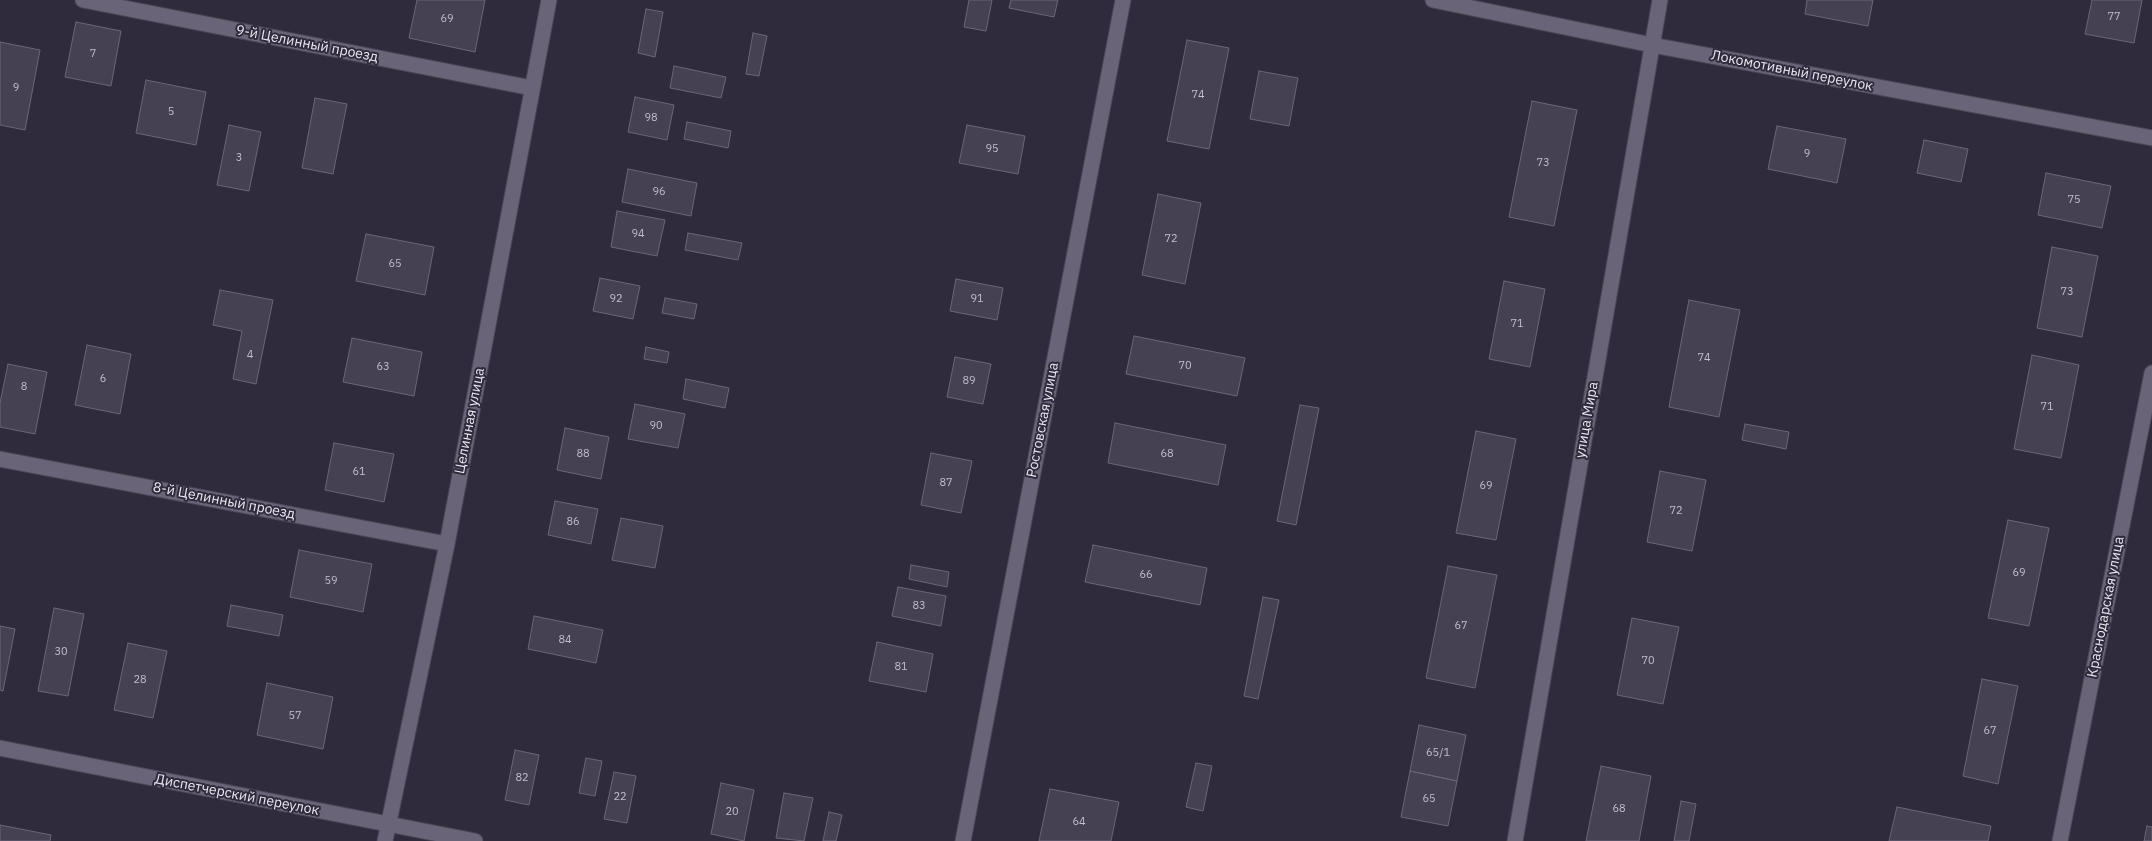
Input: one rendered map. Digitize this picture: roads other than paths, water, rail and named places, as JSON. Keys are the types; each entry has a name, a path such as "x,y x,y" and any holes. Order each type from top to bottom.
{"street":[{"name":"9-й Целинный проезд","path":"83,0 532,88"},
{"name":"Целинная улица","path":"385,841 447,544 550,0"},
{"name":"Ростовская улица","path":"963,841 1123,0"},
{"name":"Локомотивный переулок","path":"1432,0 1652,45 2152,138"},
{"name":"улица Мира","path":"1515,841 1660,0"},
{"name":"Краснодарская улица","path":"2060,841 2152,373"},
{"name":"8-й Целинный проезд","path":"0,459 447,544"},
{"name":"Диспетчерский переулок","path":"0,748 475,841"}]}
